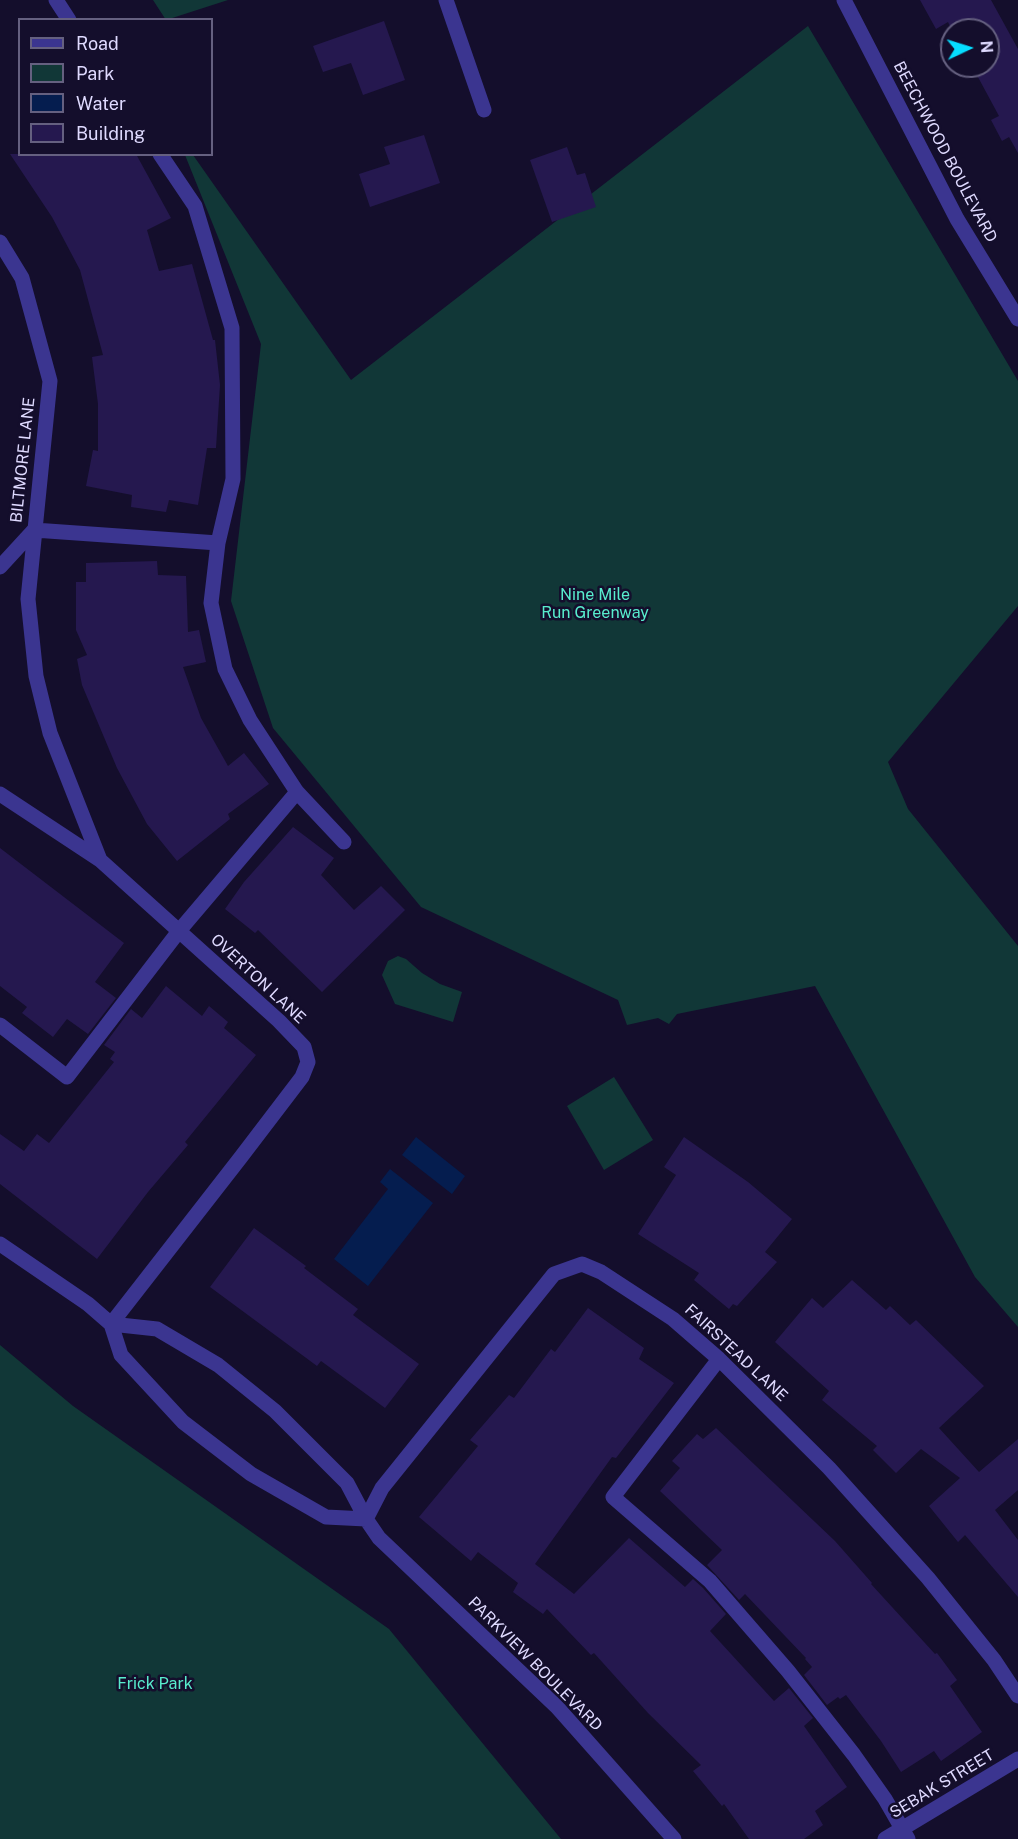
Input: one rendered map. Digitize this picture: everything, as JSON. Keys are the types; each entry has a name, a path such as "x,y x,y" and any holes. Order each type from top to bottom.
{"street":[{"path":"56,0 68,18"},
{"path":"446,0 484,110"},
{"name":"BEECHWOOD BOULEVARD","path":"844,0 957,219 1018,319"},
{"path":"161,156 195,206 232,328 233,479 218,543 211,603 225,669 250,720 297,792 344,842"},
{"name":"BILTMORE LANE","path":"0,242 22,278 50,381 28,599 36,676 50,733 100,860"},
{"path":"0,567 34,530 218,543"},
{"path":"0,1025 67,1077 179,931 297,792"},
{"name":"OVERTON LANE","path":"0,794 100,860 288,1031 304,1047 308,1062 302,1077 111,1324"},
{"path":"0,1244 88,1304 111,1324 121,1355 183,1422 251,1474 326,1517 366,1519"},
{"name":"FAIRSTEAD LANE","path":"366,1519 382,1488 554,1274 582,1264 601,1272 673,1319 719,1359 830,1468 928,1578 994,1660 1018,1696"},
{"name":"PARKVIEW BOULEVARD","path":"111,1324 157,1329 218,1365 275,1411 347,1483 379,1538 557,1707 674,1839"},
{"path":"719,1359 613,1497 710,1581 788,1671 854,1755 905,1834"},
{"name":"SEBAK STREET","path":"885,1839 905,1834 1018,1759"}],"green space":[{"path":"153,0 228,0 172,18 165,18"},
{"name":"Nine Mile Run Greenway","path":"808,26 1018,381 1018,606 888,762 908,809 1018,946 1018,1327 975,1277 815,986 677,1014 669,1024 658,1018 627,1025 618,1000 421,907 273,728 231,601 261,344 185,156 194,156 351,380"},
{"path":"398,956 406,959 422,973 440,984 462,992 453,1022 395,1004 382,975 388,961"},
{"path":"614,1077 653,1140 604,1170 567,1106"},
{"name":"Frick Park","path":"0,1345 73,1406 389,1629 561,1839 0,1839"}],"water":[{"path":"416,1137 465,1176 452,1194 402,1155"},
{"path":"390,1169 433,1203 368,1286 334,1259 388,1189 380,1182"}],"building":[{"path":"920,0 991,0 1018,49 1018,153 1009,137 1002,141 991,120 999,116 978,78 1000,78 1000,18 940,18 940,27 936,29"},
{"path":"384,21 405,80 363,95 351,63 323,72 313,46"},
{"path":"424,135 440,183 370,207 359,174 390,164 384,147"},
{"path":"567,147 577,175 585,173 596,207 552,222 530,160"},
{"path":"10,154 18,154 18,156 137,156 171,218 147,230 159,271 192,264 213,340 215,340 220,385 216,448 207,448 198,505 169,500 166,512 131,507 132,495 86,486 93,450 98,451 98,404 92,357 103,355 80,270 52,217"},
{"path":"157,561 158,575 186,576 188,632 199,630 206,662 183,667 201,718 228,766 244,753 269,784 228,814 230,819 177,861 147,824 117,768 82,685 77,659 87,655 76,630 76,582 86,582 86,563"},
{"path":"293,827 334,858 321,875 354,910 381,886 405,910 322,992 258,930 255,933 225,909 244,882"},
{"path":"0,848 124,943 95,982 116,998 88,1034 67,1019 53,1037 22,1013 27,1007 0,986"},
{"path":"166,986 202,1016 209,1006 228,1022 224,1028 256,1055 185,1142 188,1145 148,1192 97,1259 0,1184 0,1134 24,1151 37,1134 49,1143 114,1062 110,1059 115,1052 104,1045 131,1009 142,1018"},
{"path":"684,1137 748,1182 792,1219 765,1252 777,1262 737,1306 733,1304 729,1309 694,1280 699,1273 638,1234 676,1175 664,1167"},
{"path":"254,1228 306,1266 304,1268 358,1309 353,1315 419,1364 385,1408 321,1361 317,1366 210,1287"},
{"path":"852,1280 886,1310 890,1306 910,1325 916,1320 984,1386 939,1428 979,1472 1018,1439 1018,1490 995,1510 1018,1540 1018,1597 965,1535 958,1542 929,1506 960,1478 921,1449 896,1473 873,1450 877,1446 822,1400 829,1391 775,1342 812,1298 823,1308"},
{"path":"588,1308 644,1348 639,1359 674,1383 616,1458 612,1457 535,1564 574,1594 629,1538 685,1587 693,1579 703,1588 726,1614 710,1631 774,1701 789,1688 813,1718 804,1726 847,1787 815,1811 823,1825 804,1839 749,1839 724,1804 722,1806 693,1771 701,1765 648,1713 594,1653 591,1655 547,1609 543,1614 513,1592 518,1583 478,1552 471,1561 419,1517 478,1446 470,1440 509,1395 514,1398 551,1349 555,1352"},
{"path":"716,1428 835,1541 871,1584 935,1654 937,1653 957,1680 950,1686 982,1732 941,1761 934,1751 901,1772 846,1695 840,1699 838,1697 827,1705 804,1675 812,1667 806,1658 745,1594 739,1600 707,1565 722,1550 660,1491 680,1468 672,1461 697,1434 703,1439"}]}
